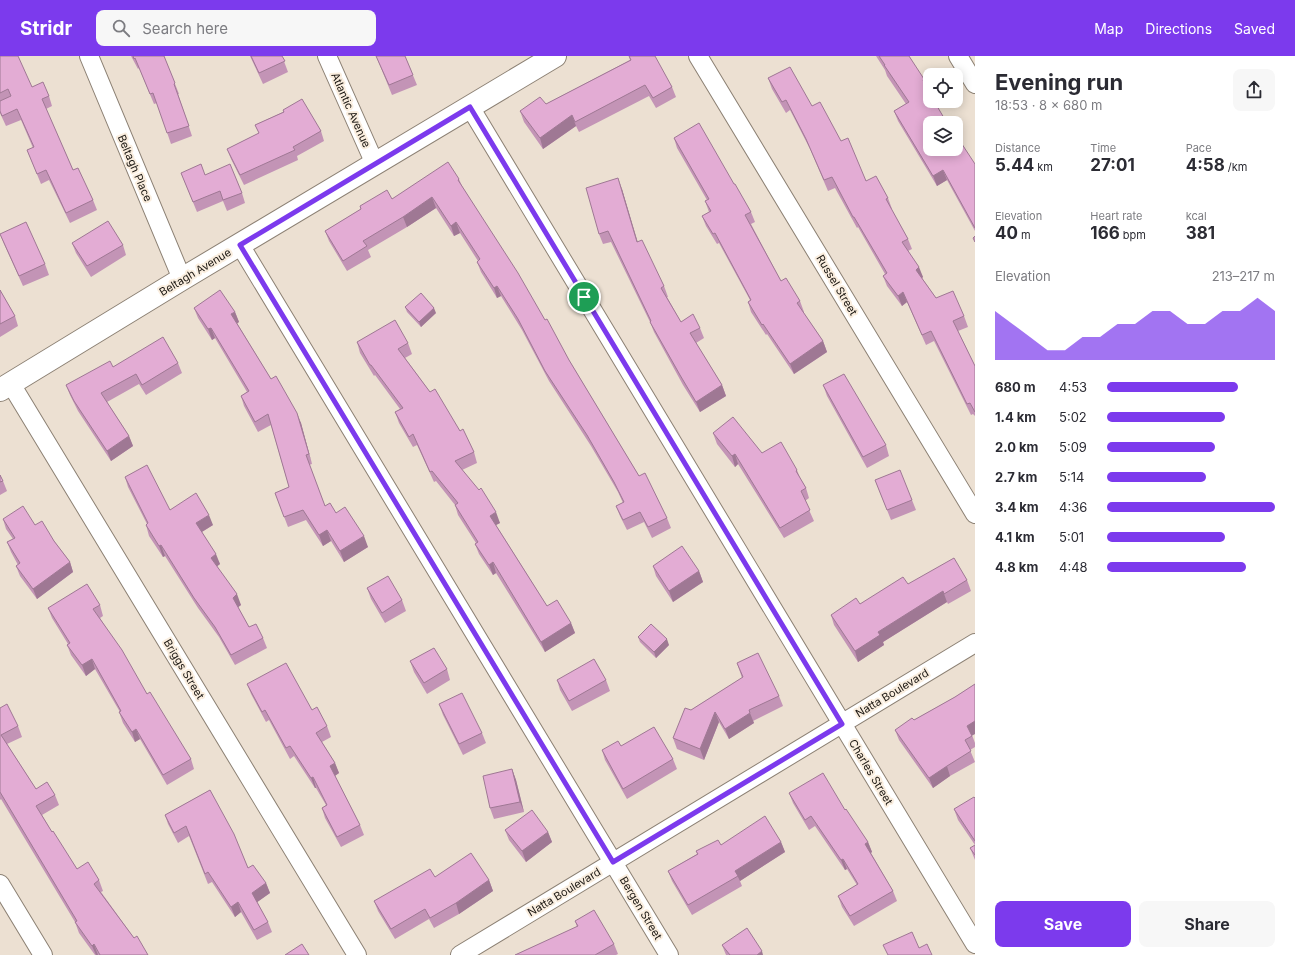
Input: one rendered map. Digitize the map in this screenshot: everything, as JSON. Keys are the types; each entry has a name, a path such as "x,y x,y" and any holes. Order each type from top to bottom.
{"street":[{"name":"Beltagh Place","path":"89,56 182,279"},
{"name":"Atlantic Avenue","path":"327,56 375,164"},
{"name":"Beltagh Avenue","path":"5,387 182,279 555,56"},
{"name":"Russel Street","path":"698,56 975,514"},
{"path":"958,56 975,84"},
{"name":"Charles Street","path":"470,107 975,944"},
{"name":"Bergen Street","path":"240,245 669,955"},
{"name":"Briggs Street","path":"5,387 356,955"},
{"name":"Natta Boulevard","path":"460,955 975,643"},
{"path":"0,884 43,955"}],"building":[{"path":"0,56 18,56 32,87 43,82 49,96 42,99 73,170 78,168 93,200 66,213 46,170 37,174 27,150 34,147 17,109 2,116 0,111 0,101 11,96 8,89 0,93"},
{"path":"133,56 164,56 175,83 174,84 189,126 167,133 153,93 150,94"},
{"path":"251,56 282,56 285,61 259,73"},
{"path":"376,56 405,56 413,75 389,85"},
{"path":"629,56 655,56 672,87 653,98 645,85 575,122 572,115 540,138 520,111 540,97 546,104 631,60"},
{"path":"879,56 909,56 923,77 923,108 938,108 943,116 923,116 923,156 963,156 963,146 975,164 975,228 943,170 933,176 894,111 909,102"},
{"path":"790,67 812,106 820,102 841,141 848,138 866,181 876,176 888,198 886,199 908,239 902,242 919,267 916,270 936,298 953,291 964,316 953,321 975,366 975,412 970,403 967,404 931,331 922,335 903,292 898,296 883,276 887,273 853,217 832,177 824,180 806,139 786,100 782,102 768,78"},
{"path":"302,99 321,131 293,147 295,150 240,175 227,149 259,133 255,125 284,112 283,110"},
{"path":"699,123 751,212 745,215 781,281 786,278 800,301 797,303 823,341 790,364 763,324 762,325 748,302 751,300 715,233 713,234 702,216 711,211 705,201 709,199 674,138"},
{"path":"448,162 518,273 545,320 547,319 569,360 639,476 645,473 667,518 648,527 640,512 623,520 616,506 624,502 587,435 545,371 518,319 497,286 494,288 477,262 480,259 456,222 451,226 432,197 403,217 363,241 367,246 343,261 325,231 361,209 360,206 387,190 392,199"},
{"path":"201,164 205,175 230,164 242,193 223,200 220,191 193,202 181,173"},
{"path":"618,178 637,242 642,240 664,286 661,288 681,322 693,314 700,328 690,333 722,385 696,402 650,322 651,321 608,231 599,234 586,188"},
{"path":"108,221 123,245 87,266 72,243"},
{"path":"26,222 45,264 19,276 0,234"},
{"path":"0,290 15,316 0,324"},
{"path":"220,290 235,312 231,314 271,379 276,376 297,413 309,454 306,455 325,506 330,503 336,513 345,507 364,536 340,551 327,530 319,535 303,510 284,517 275,493 289,487 268,414 255,422 241,396 249,391 211,328 208,329 194,308"},
{"path":"421,293 434,308 419,322 405,307"},
{"path":"395,320 408,343 398,349 430,392 435,389 460,431 463,429 474,452 455,461 479,490 481,488 496,512 490,516 547,606 557,600 571,623 541,642 493,562 489,565 475,544 478,542 455,505 458,503 432,471 430,472 413,434 409,437 395,412 403,408 370,365 357,342"},
{"path":"163,337 178,363 142,385 136,374 101,393 129,436 107,451 74,401 66,385 110,361 113,367"},
{"path":"844,374 886,445 863,457 823,385"},
{"path":"733,417 762,453 781,442 806,488 801,491 810,510 780,528 735,454 732,456 713,433"},
{"path":"147,465 170,510 196,493 209,515 196,523 216,554 211,558 237,594 233,598 249,627 256,624 263,638 231,655 215,627 194,598 161,545 159,546 146,525 148,523 125,477"},
{"path":"900,470 912,500 887,510 875,480"},
{"path":"0,475 3,481 0,482"},
{"path":"23,506 35,525 42,521 54,541 70,562 33,589 16,566 20,563 7,542 15,538 3,519"},
{"path":"682,546 699,571 669,591 653,566"},
{"path":"954,558 967,580 944,594 943,591 878,632 880,635 855,651 831,615 856,598 860,604 903,577 908,584"},
{"path":"388,576 402,600 382,613 367,588"},
{"path":"87,584 100,605 93,609 122,650 147,694 150,692 191,759 163,775 136,729 132,732 119,712 121,711 92,659 82,665 67,645 70,643 48,608"},
{"path":"651,624 667,639 654,652 638,637"},
{"path":"434,648 447,669 424,683 410,661"},
{"path":"758,653 779,696 749,710 750,713 725,729 715,712 700,749 673,738 685,708 691,710 743,677 737,663"},
{"path":"594,659 606,680 569,701 557,680"},
{"path":"286,663 312,710 317,707 327,726 316,733 335,763 330,766 360,825 337,837 322,808 327,805 313,777 311,778 290,746 286,748 265,710 262,712 247,684"},
{"path":"975,684 975,721 967,726 972,736 965,740 971,751 929,778 895,730 912,718 914,720"},
{"path":"462,693 482,733 459,744 439,704"},
{"path":"7,704 18,726 1,735 36,789 47,782 55,795 36,806 77,869 88,862 99,880 94,884 134,938 137,936 148,955 100,955 94,944 92,946 75,922 77,921 0,792 0,708"},
{"path":"654,727 673,759 623,789 602,750 618,741 621,746"},
{"path":"512,769 520,802 490,808 483,776"},
{"path":"823,773 845,810 846,809 868,842 865,844 893,891 850,916 838,896 858,884 843,859 841,860 811,816 805,820 789,793"},
{"path":"210,790 234,834 248,868 253,865 266,883 252,893 268,922 254,930 238,902 231,907 208,872 205,874 186,826 174,833 165,815"},
{"path":"974,797 975,798 975,841 954,809"},
{"path":"532,810 548,832 522,851 505,830"},
{"path":"765,816 781,842 735,871 738,876 688,905 668,871 698,854 696,851 718,840 721,845"},
{"path":"975,845 975,855 970,848"},
{"path":"471,853 489,880 456,903 430,918 425,909 391,929 374,901 430,869 435,877"},
{"path":"594,910 614,944 595,955 515,955 578,926 575,921"},
{"path":"747,928 762,951 757,955 730,955 722,945"},
{"path":"912,932 919,948 927,944 932,955 888,955 883,945"},
{"path":"302,944 309,955 285,955"}],"route":[{"path":"470,107 584,297 842,724 613,862 240,245 470,107"}]}
